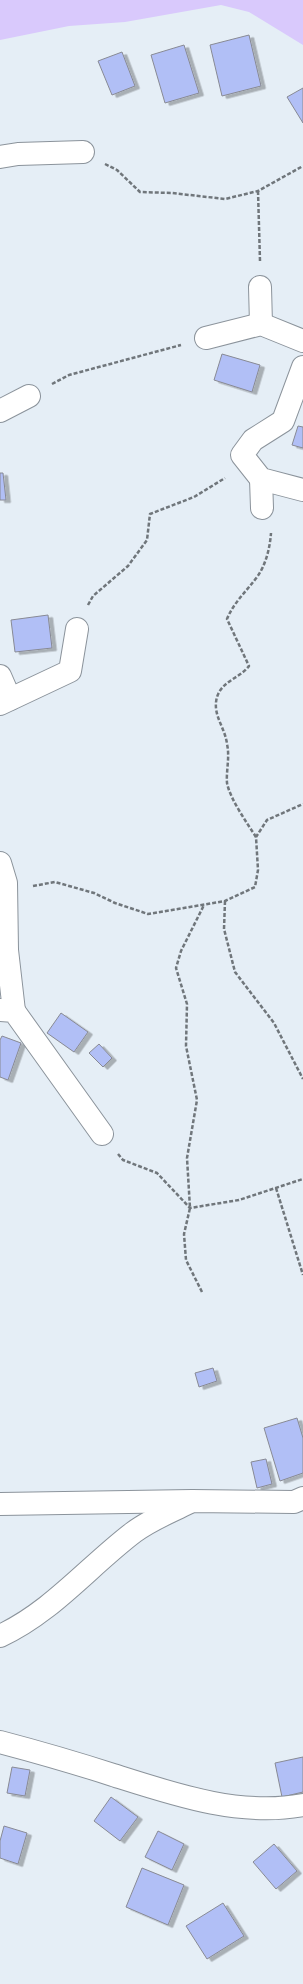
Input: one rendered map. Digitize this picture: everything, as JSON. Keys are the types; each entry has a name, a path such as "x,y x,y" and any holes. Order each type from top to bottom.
{"street":[{"path":"0,157 18,154 83,152"},
{"path":"260,287 261,324"},
{"path":"206,338 261,324 303,341"},
{"path":"262,508 261,479 242,455 253,440 283,421 303,367"},
{"path":"3,403 29,396"},
{"path":"261,479 303,490"},
{"path":"0,676 5,702 70,671 77,629"},
{"path":"0,863 6,883 7,900 7,1010 102,1134"},
{"path":"0,1504 192,1501 294,1502 303,1498"},
{"path":"0,1636 19,1627 53,1601 135,1531 192,1501"},
{"path":"0,1742 41,1752 180,1796 244,1807 303,1805"}],"path":[{"path":"83,152 117,170 140,192 172,193 225,199 258,191 303,166"},
{"path":"258,191 260,287"},
{"path":"29,396 69,375 206,338"},
{"path":"77,629 93,596 128,566 147,540 150,514 194,497 224,480 242,455"},
{"path":"7,900 30,887 55,882 94,894 148,914 225,901 255,887 258,870 256,837 238,810 227,784 229,763 227,742 217,717 217,697 225,684 244,673 249,666 227,619 232,606 258,576 270,546 271,530 262,508"},
{"path":"256,837 267,820 303,804"},
{"path":"225,901 224,929 235,972 274,1023 303,1079"},
{"path":"202,1292 186,1260 184,1234 190,1208 187,1158 197,1100 186,1046 187,1004 176,968 192,926 204,905"},
{"path":"102,1134 123,1160 156,1173 190,1208"},
{"path":"190,1208 239,1200 303,1179"},
{"path":"276,1188 303,1275"}],"shaded area":[{"path":"0,0 303,0 303,45 249,12 221,5 125,22 69,26 0,40"}],"building":[{"path":"249,35 261,86 222,96 210,45"},
{"path":"184,45 199,93 165,103 151,55"},
{"path":"122,52 135,86 112,95 98,61"},
{"path":"303,88 303,123 287,97"},
{"path":"222,354 260,365 252,392 214,380"},
{"path":"298,426 303,427 303,448 292,445"},
{"path":"0,473 3,473 6,500 0,500"},
{"path":"48,615 52,648 15,652 11,620"},
{"path":"61,1013 88,1032 74,1052 47,1033"},
{"path":"2,1036 21,1043 8,1080 0,1077 0,1040"},
{"path":"99,1044 112,1058 103,1067 89,1053"},
{"path":"213,1368 217,1381 199,1387 195,1373"},
{"path":"297,1418 303,1438 303,1473 280,1481 264,1428"},
{"path":"266,1459 272,1484 257,1488 251,1462"},
{"path":"303,1757 303,1792 282,1797 275,1763"},
{"path":"12,1767 30,1770 25,1796 7,1793"},
{"path":"111,1797 138,1817 120,1841 94,1821"},
{"path":"4,1826 27,1833 18,1864 0,1858 0,1841"},
{"path":"158,1831 184,1844 172,1870 145,1857"},
{"path":"274,1844 297,1871 276,1889 253,1862"},
{"path":"142,1868 184,1885 168,1925 126,1907"},
{"path":"223,1903 244,1936 207,1959 186,1926"}]}
